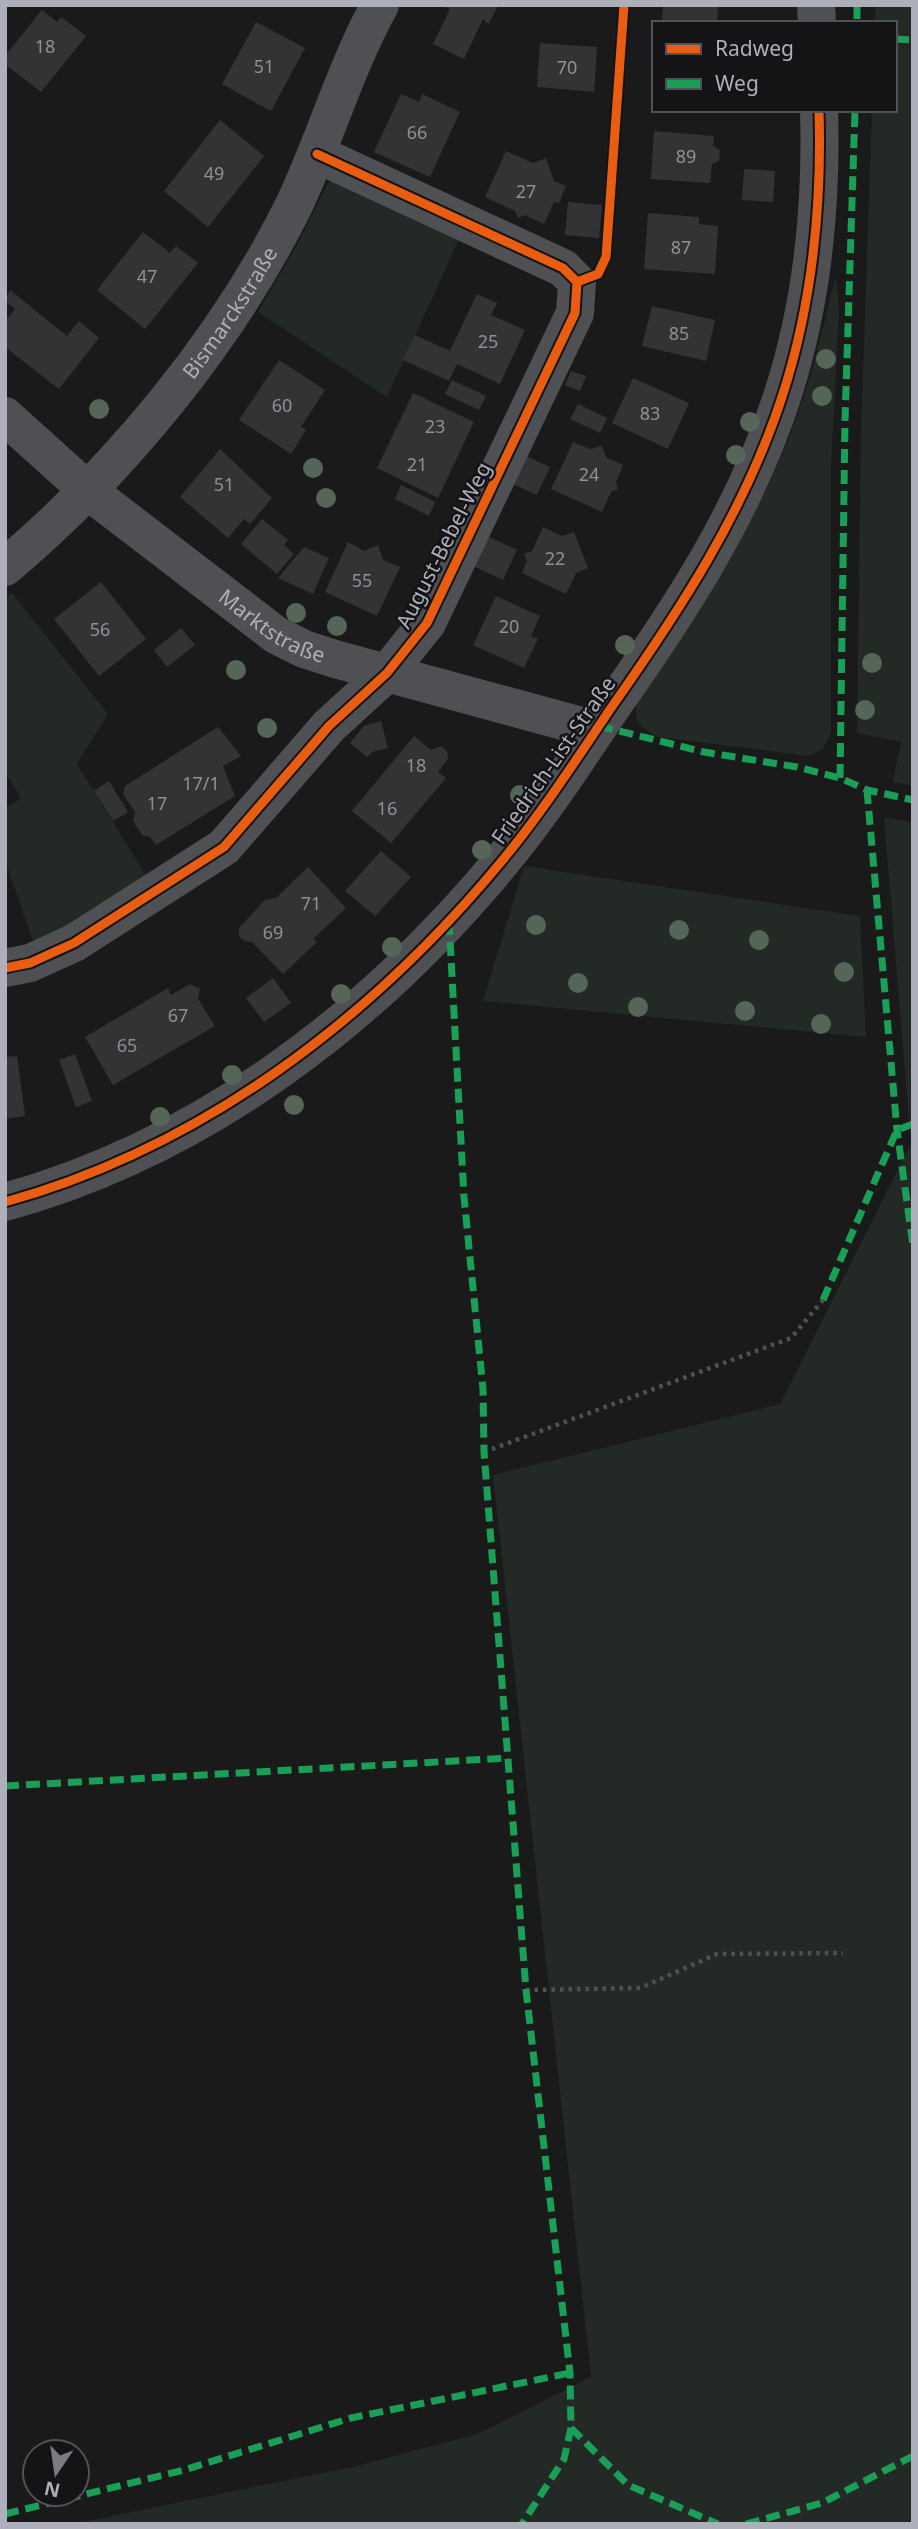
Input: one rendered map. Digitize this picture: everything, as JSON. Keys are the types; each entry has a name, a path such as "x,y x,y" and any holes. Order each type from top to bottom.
{"street":[{"name":"Bismarckstraße","path":"5,568 87,490 145,425 219,331 272,248 317,154 380,5"},
{"name":"Friedrich-List-Straße","path":"5,1202 60,1187 159,1144 211,1115 319,1041 390,980 468,900 511,849 596,730 706,567 749,484 790,369 807,298 819,202 819,112"},
{"name":"August-Bebel-Weg","path":"5,968 30,963 74,943 224,847 329,726 387,673 427,623 575,313 577,282 564,268 317,154"},
{"name":"Marktstraße","path":"5,416 87,490 276,635 304,649 596,730"}],"path":[{"path":"484,1452 791,1338 823,1300"},
{"path":"526,1990 640,1988 717,1954 843,1953"}],"shaded area":[{"path":"875,5 913,5 913,786 893,782 901,742 857,733 861,432 872,112 897,112 897,21 875,21"},
{"path":"330,179 461,235 387,397 258,312 296,247"},
{"path":"836,275 839,309 831,466 831,734 823,748 809,756 659,737 639,723 636,713 638,700 688,627 734,551 774,472 806,389"},
{"path":"12,593 108,714 77,764 151,884 36,949 5,861 5,808 21,798 5,772 5,598"},
{"path":"884,817 913,823 913,2524 73,2524 352,2467 478,2434 591,2377 493,1475 780,1404 911,1144"},
{"path":"524,866 860,916 866,1037 483,1001"}],"building":[{"path":"441,5 498,5 489,24 483,19 464,59 433,44 450,9"},
{"path":"663,5 718,5 717,21 662,21"},
{"path":"42,10 57,22 61,17 86,36 41,92 5,64 5,56"},
{"path":"256,22 305,48 271,111 222,84"},
{"path":"540,43 597,47 594,92 537,87"},
{"path":"401,94 419,102 422,94 460,112 430,177 374,152"},
{"path":"220,120 264,156 208,227 164,191"},
{"path":"654,131 714,136 713,146 720,150 719,161 712,164 710,183 651,179"},
{"path":"506,151 533,163 546,158 554,181 566,186 559,203 554,202 544,224 525,215 518,218 515,211 485,197"},
{"path":"744,169 775,171 773,202 742,200"},
{"path":"568,202 602,205 599,238 565,235"},
{"path":"648,213 699,217 699,224 718,226 715,274 644,269"},
{"path":"143,232 170,253 176,246 198,263 145,329 97,290"},
{"path":"10,290 67,336 79,321 99,338 59,389 5,347 5,321 15,309 5,301"},
{"path":"477,294 497,303 491,315 525,330 500,384 457,364 449,381 403,360 415,335 450,351"},
{"path":"652,306 715,320 706,361 642,346"},
{"path":"279,360 325,390 301,427 306,430 291,454 239,420"},
{"path":"571,371 586,376 580,391 565,385"},
{"path":"633,378 689,403 668,449 612,423"},
{"path":"452,380 486,396 479,410 445,394"},
{"path":"413,393 474,422 438,498 377,468"},
{"path":"578,404 607,418 600,433 570,419"},
{"path":"573,442 590,449 602,446 606,457 623,465 616,482 618,489 611,492 602,512 551,489"},
{"path":"220,449 272,498 250,524 244,519 228,538 180,497"},
{"path":"524,455 550,467 537,495 511,483"},
{"path":"401,485 435,502 429,516 395,499"},
{"path":"262,519 288,540 284,545 294,554 277,574 241,544"},
{"path":"543,527 562,536 574,532 588,568 576,573 566,594 522,573 527,561 524,554 532,551"},
{"path":"485,535 517,550 503,580 471,565"},
{"path":"348,542 364,551 378,545 383,560 400,567 377,616 325,592"},
{"path":"304,547 329,558 313,594 278,578"},
{"path":"101,582 146,639 99,676 54,619"},
{"path":"496,596 540,616 531,636 538,639 524,668 473,645"},
{"path":"181,628 195,645 167,667 154,650"},
{"path":"381,721 388,748 372,752 367,757 350,743 364,726"},
{"path":"218,727 241,756 223,766 235,796 156,845 150,837 142,835 133,821 135,812 123,794 125,786"},
{"path":"414,736 431,750 441,746 447,751 448,759 438,772 446,778 391,843 352,811"},
{"path":"109,781 128,812 113,821 94,791"},
{"path":"381,851 411,877 375,916 345,891"},
{"path":"308,867 346,908 313,939 317,942 283,974 252,942 244,941 239,936 239,928 265,900 276,898"},
{"path":"273,978 291,1003 264,1022 246,998"},
{"path":"190,984 200,989 198,999 215,1026 113,1085 85,1037 168,988 171,995"},
{"path":"75,1054 92,1101 76,1107 59,1060"},
{"path":"17,1056 25,1116 5,1119 5,1057"}],"marked path":[{"path":"857,5 857,21"},
{"path":"897,39 913,40"},
{"path":"840,778 845,420 855,112"},
{"path":"599,726 704,752 797,767 840,778 867,790 913,800"},
{"path":"867,790 897,1130 913,1246"},
{"path":"449,921 464,1197 483,1389 484,1452 526,1990 570,2373 571,2428 564,2459 522,2524"},
{"path":"823,1300 897,1130 913,1124"},
{"path":"5,1786 508,1758"},
{"path":"5,2514 184,2470 351,2418 570,2373"},
{"path":"571,2428 628,2485 718,2524"},
{"path":"746,2524 822,2503 913,2456"}],"cycle path":[{"path":"577,282 598,274 606,257 624,5"},
{"path":"5,1202 78,1178 148,1148 215,1112 278,1070 339,1024 396,974 450,919 530,825 685,597 729,521 767,440 792,362 808,291 817,219 819,112"},
{"path":"5,968 30,963 74,943 224,847 329,726 387,673 427,623 575,313 577,282 563,268 317,154"}]}
